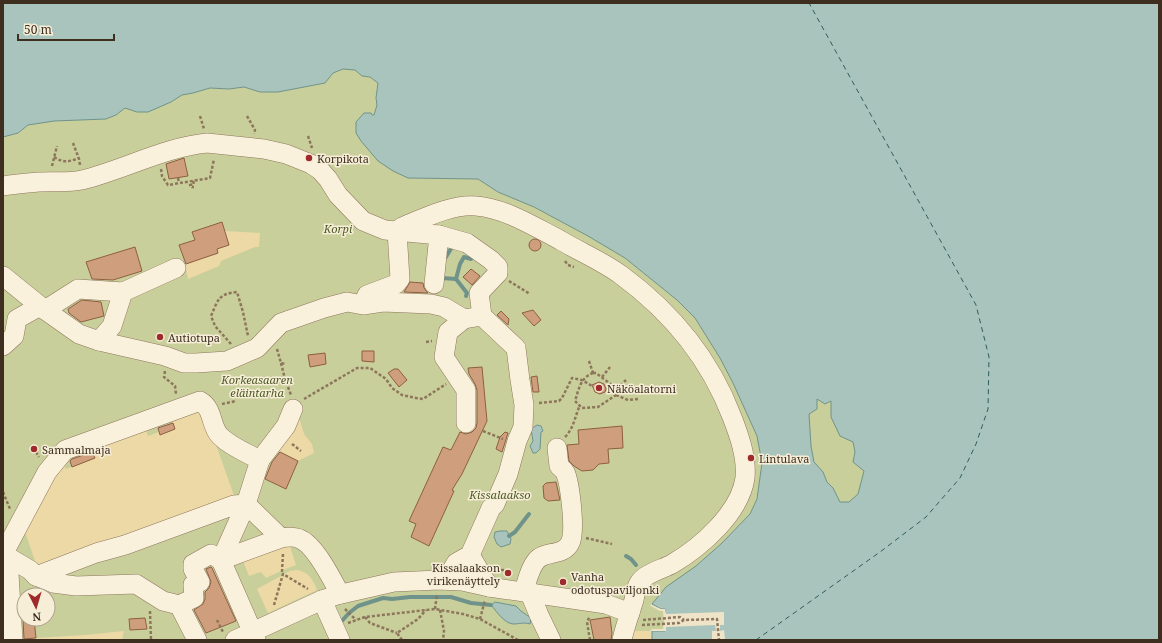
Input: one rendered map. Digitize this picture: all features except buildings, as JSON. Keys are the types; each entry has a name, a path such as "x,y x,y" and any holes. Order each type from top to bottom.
{"lane":[{"path":"3,186 82,180 114,171 158,155 198,144 216,144 264,149 286,154 311,164 320,170 328,179 338,195 363,221 385,230 439,235 467,243 491,260 498,267 497,274 479,293 473,317 448,332 444,357 466,390 475,427"},
{"path":"235,640 254,636 318,596 340,594 394,582 441,587 462,581 487,592 530,592 606,604 626,624 639,582 651,573 670,565 691,552 708,538 724,520 734,506 741,492 745,478 743,451 728,407 712,376 700,355 684,333 670,318 621,274 528,223 508,214 476,206 460,206 402,227 397,231"},
{"path":"363,305 367,295 396,284 400,279 397,231"},
{"path":"434,284 439,235"},
{"path":"3,346 14,336 10,323 43,308 78,289 123,292 176,268"},
{"path":"3,276 79,334 99,341 165,356 184,363 227,361 257,348 281,323 324,308 347,302 363,305 382,302 431,304 473,317 516,348 525,411 523,427 517,441 508,474 495,504 491,508 470,555 456,564 441,587"},
{"path":"99,341 112,326 123,292"},
{"path":"13,640 6,551 47,472 65,450 200,401 210,410 219,435 231,445 260,460"},
{"path":"222,560 246,504 260,460 286,426 297,404"},
{"path":"551,640 526,584 536,561 542,556 563,550 570,543 572,535 569,488 565,471 558,466 557,448"},
{"path":"36,576 234,505 246,504 281,538"},
{"path":"222,560 281,538 289,537 300,539 309,546 325,568 340,594"},
{"path":"6,551 36,576 53,582 76,586 136,584 163,601 179,605 194,598 193,585 200,582 193,569 193,564 211,554 222,560 254,636"},
{"path":"470,555 487,592"},
{"path":"318,596 338,634"},
{"path":"179,605 197,640"}],"path":[{"path":"73,143 79,158 82,180"},
{"path":"158,155 162,176 168,185 210,178 216,144"},
{"path":"51,182 50,174 57,146"},
{"path":"54,157 61,162 72,161 79,158"},
{"path":"178,178 179,183"},
{"path":"193,181 194,184 190,185 194,187"},
{"path":"497,274 530,294"},
{"path":"237,292 243,312 246,353 215,326 211,316 218,299 227,293 237,292"},
{"path":"165,356 168,365 163,374 164,377 174,386 182,408"},
{"path":"279,356 283,363 285,380 297,404 357,368 370,368 386,379 392,388 402,395 423,399 457,377"},
{"path":"589,361 593,373"},
{"path":"602,377 610,367"},
{"path":"617,389 602,377 596,373 593,373 587,375 582,380 575,401 582,408 598,407 616,395 617,389 626,380"},
{"path":"539,403 559,401 572,378 582,380 592,386"},
{"path":"616,395 628,400 639,399"},
{"path":"557,448 559,442 572,428 580,405"},
{"path":"475,427 503,440 517,441"},
{"path":"291,443 301,450"},
{"path":"572,535 612,544"},
{"path":"272,611 283,574 282,570"},
{"path":"283,574 318,596"},
{"path":"435,609 441,587"},
{"path":"480,619 487,592"},
{"path":"338,634 365,617 435,609 480,619 518,640"},
{"path":"397,633 418,619 427,610"},
{"path":"440,610 444,631 443,640"},
{"path":"365,617 370,623 397,633 402,640"},
{"path":"626,624 636,618 636,621 680,617 684,620"},
{"path":"626,624 679,623 684,620 717,619 719,640"},
{"path":"217,620 221,628"},
{"path":"151,627 151,640"}],"green space":[{"name":"Korkeasaaren eläintarha","path":"343,69 355,70 362,76 370,77 378,83 376,98 377,105 374,115 364,113 408,178 478,179 498,192 534,207 625,258 677,300 695,318 720,358 733,383 757,436 762,463 757,499 750,514 722,543 696,566 725,640 3,640 3,137 18,133 28,125 54,121 106,119 116,115 125,108 137,112 171,102 182,95 210,88 229,89 244,87 260,92 278,92 325,83 333,73"},
{"path":"800,361 899,457 829,533 785,380"}],"sand":[{"path":"225,231 260,233 259,247 255,247 221,261 219,266 188,279 185,264 218,254 217,249"},
{"path":"199,409 204,411 236,501 38,570 23,526 60,467 64,465 66,469 94,459 90,448 145,428 148,436 175,429 171,419"},
{"path":"299,417 304,434 312,444 314,453 298,461 277,451"},
{"path":"289,544 296,565 266,578 261,572 249,576 243,561"},
{"path":"297,570 310,577 317,590 268,613 257,589 290,571"},
{"path":"124,631 122,640 19,639 85,635"},
{"path":"634,631 652,631 652,640 629,640 630,633"}],"water":[{"path":"3,3 1159,3 1159,640 652,640 652,631 665,631 665,609 661,609 652,604 666,587 696,566 722,543 750,514 757,499 762,463 757,436 733,383 720,358 695,318 677,300 625,258 534,207 498,192 478,179 408,178 393,171 378,161 356,133 356,122 364,113 371,113 374,115 377,105 376,98 378,83 370,77 362,76 355,70 343,69 333,73 325,83 278,92 260,92 244,87 229,89 210,88 182,95 171,102 148,112 137,112 125,108 116,115 106,119 54,121 28,125 18,133 3,137","holes":["817,399 825,404 831,401 831,417 840,436 853,442 855,452 853,462 864,471 858,494 849,502 840,502 833,488 827,482 823,472 814,462 811,446 809,414 817,409"]},
{"path":"537,425 541,426 543,431 541,432 540,449 536,453 533,453 530,446 533,441 531,429"},
{"path":"507,531 511,539 510,544 501,547 497,544 494,537 495,532"},
{"path":"495,602 516,606 531,618 530,624 513,624 507,622 491,605"}],"pier":[{"path":"650,604 661,609 665,609 666,614 724,612 724,625 720,625 720,631 724,630 725,640 712,640 712,631 716,631 715,625 666,627 666,631 650,631 652,629 663,629 664,623 663,611 660,611"}],"waterway":[{"path":"446,257 452,247"},
{"path":"456,279 460,264 464,257 471,259 474,255"},
{"path":"442,278 456,279 467,293 466,296"},
{"path":"509,536 515,532 529,514"},
{"path":"626,556 636,565"},
{"path":"341,622 358,606 383,598 451,597 471,603 491,605"}],"ferry route":[{"path":"756,640 880,552 926,517 960,478 976,444 988,409 989,357 976,305 809,3"}],"place":[{"name":"Korpikota","path":"309,158"},
{"name":"Autiotupa","path":"160,337"},
{"name":"Näköalatorni","path":"599,388"},
{"name":"Sammalmaja","path":"34,449"},
{"name":"Lintulava","path":"751,458"},
{"name":"Kissalaakson virikenäyttely","path":"508,573"},
{"name":"Vanha odotuspaviljonki","path":"563,582"}],"park label":[{"name":"Korpi","path":"338,228"},
{"name":"Kissalaakso","path":"500,494"}]}
